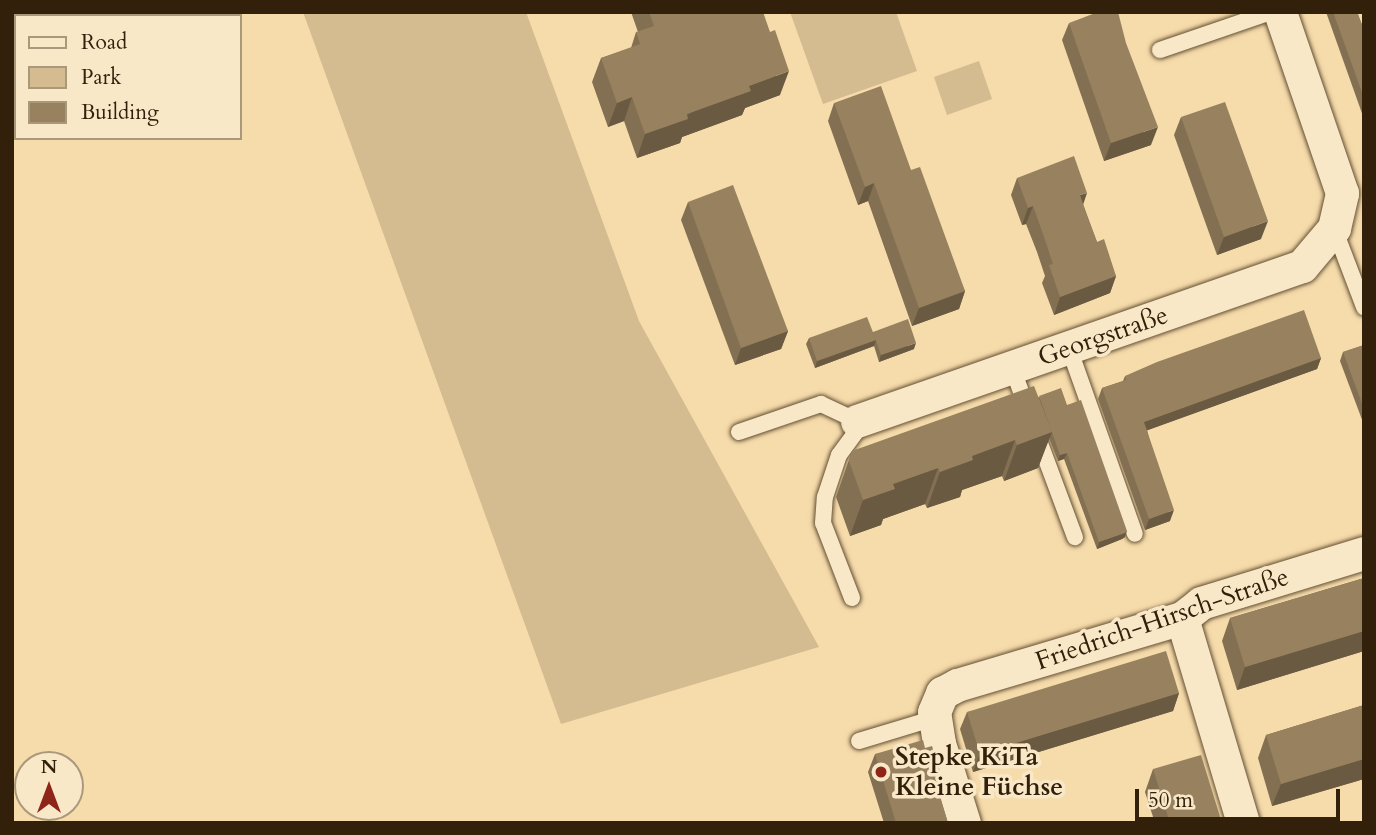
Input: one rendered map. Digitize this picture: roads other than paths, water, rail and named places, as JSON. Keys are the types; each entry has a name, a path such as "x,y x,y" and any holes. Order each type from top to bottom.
{"street":[{"name":"Georgstraße","path":"861,420 1302,267 1334,228 1342,193 1280,12"},
{"name":"Friedrich-Hirsch-Straße","path":"934,715 942,693 957,685 1182,618 1201,603 1364,553"},
{"path":"1182,618 1217,757 1243,823"},
{"path":"934,715 939,743 964,823"}],"lane":[{"path":"1160,50 1271,12"},
{"path":"1334,228 1364,307"},
{"path":"1069,348 1135,534"},
{"path":"1012,367 1075,537"},
{"path":"739,432 821,404 861,420 839,455 825,497 823,523 852,598"},
{"path":"859,741 934,715"}],"place":[{"name":"Stepke KiTa Kleine Füchse","path":"881,772"}]}
